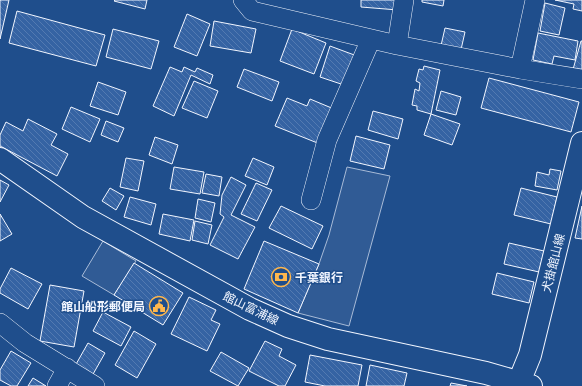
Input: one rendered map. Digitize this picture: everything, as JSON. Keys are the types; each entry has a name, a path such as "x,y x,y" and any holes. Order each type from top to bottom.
{"main road":[{"name":"犬掛館山線","path":"525,384 530,355 582,143"},
{"name":"館山富浦線","path":"0,159 83,218 250,309 288,326 328,339 486,373 525,384"}],"street":[{"path":"243,0 252,11 269,7 371,39 520,70 582,79"},
{"path":"397,45 404,0"},
{"path":"520,70 535,0"},
{"path":"310,200 327,140 371,39"},
{"path":"0,323 26,343 95,386"},
{"path":"57,386 67,368"}],"shaded area":[{"path":"347,167 390,176 349,326 298,313 319,264 329,235"},
{"path":"103,241 136,261 114,295 82,276"}],"building":[{"path":"0,0 9,0 0,39"},
{"path":"147,0 145,9 114,1"},
{"path":"361,0 399,0 398,10 361,7"},
{"path":"422,0 444,0 443,6 422,2"},
{"path":"555,0 582,0 582,11 573,9 574,4"},
{"path":"545,3 565,8 559,35 540,31"},
{"path":"17,11 105,35 96,66 9,43"},
{"path":"187,14 210,24 197,56 174,47"},
{"path":"214,21 256,29 251,53 210,46"},
{"path":"445,28 465,32 460,54 440,50"},
{"path":"113,29 159,41 151,69 106,57"},
{"path":"292,29 326,43 314,74 280,61"},
{"path":"538,33 578,41 575,60 554,56 552,64 533,60"},
{"path":"582,41 582,76 572,73"},
{"path":"330,46 357,56 347,86 320,77"},
{"path":"424,66 440,70 431,114 417,110 417,106 412,105 415,89 419,91 420,83 416,81 419,69 423,70"},
{"path":"170,67 182,72 184,67 195,72 197,68 213,75 210,84 191,75 174,116 153,106"},
{"path":"244,69 279,82 272,101 237,87"},
{"path":"489,78 579,102 571,132 481,108"},
{"path":"194,81 218,91 207,118 182,108"},
{"path":"98,82 126,92 118,115 90,106"},
{"path":"441,91 461,97 456,115 436,110"},
{"path":"287,98 307,106 310,99 334,109 320,144 275,126"},
{"path":"71,107 100,119 90,142 62,129"},
{"path":"373,111 403,119 398,139 368,130"},
{"path":"431,114 460,124 452,145 424,135"},
{"path":"28,119 57,134 51,145 68,154 57,176 0,146 0,135 6,122 23,131"},
{"path":"106,121 124,128 118,142 101,135"},
{"path":"356,136 390,145 384,169 350,161"},
{"path":"155,137 178,145 172,164 149,155"},
{"path":"126,158 144,161 138,191 120,187"},
{"path":"253,158 274,167 267,185 245,176"},
{"path":"174,167 204,172 200,194 170,189"},
{"path":"550,169 561,171 557,190 535,186 537,172 549,175"},
{"path":"206,174 222,177 219,196 202,193"},
{"path":"231,177 246,185 231,215 255,227 238,259 210,245 224,217 220,214 222,195"},
{"path":"0,180 9,185 0,202"},
{"path":"256,183 272,190 257,221 241,214"},
{"path":"110,188 124,196 116,210 102,201"},
{"path":"521,188 557,197 551,224 514,215"},
{"path":"130,197 156,204 151,225 124,217"},
{"path":"198,199 215,203 211,222 195,218"},
{"path":"281,206 323,226 312,249 269,228"},
{"path":"582,206 582,239 575,238"},
{"path":"0,214 12,234 0,241"},
{"path":"163,214 194,220 190,241 159,234"},
{"path":"195,221 212,225 208,244 192,240"},
{"name":"千葉銀行","path":"264,241 319,264 298,313 244,289"},
{"path":"509,243 544,251 539,272 504,264"},
{"path":"134,263 183,293 163,325 114,295"},
{"path":"11,268 42,284 28,309 0,293 0,289"},
{"path":"497,273 534,282 529,303 492,294"},
{"path":"50,285 84,291 74,347 40,341"},
{"path":"189,297 216,310 211,320 220,324 207,351 171,334"},
{"path":"103,312 131,327 121,346 93,331"},
{"path":"134,331 156,344 137,378 115,365"},
{"path":"265,341 282,349 279,356 296,365 285,386 279,386 249,371"},
{"path":"88,343 105,353 92,376 75,366"},
{"path":"11,351 31,363 17,386 11,386 0,380 0,370"},
{"path":"221,352 249,368 238,386 210,371"},
{"path":"310,355 362,365 358,386 325,386 305,382"},
{"path":"370,365 407,373 404,386 366,386"},
{"path":"33,378 46,386 28,386"},
{"path":"451,383 467,386 450,386"}],"place":[{"name":"千葉銀行","path":"281,277"},
{"name":"館山船形郵便局","path":"159,306"}]}
